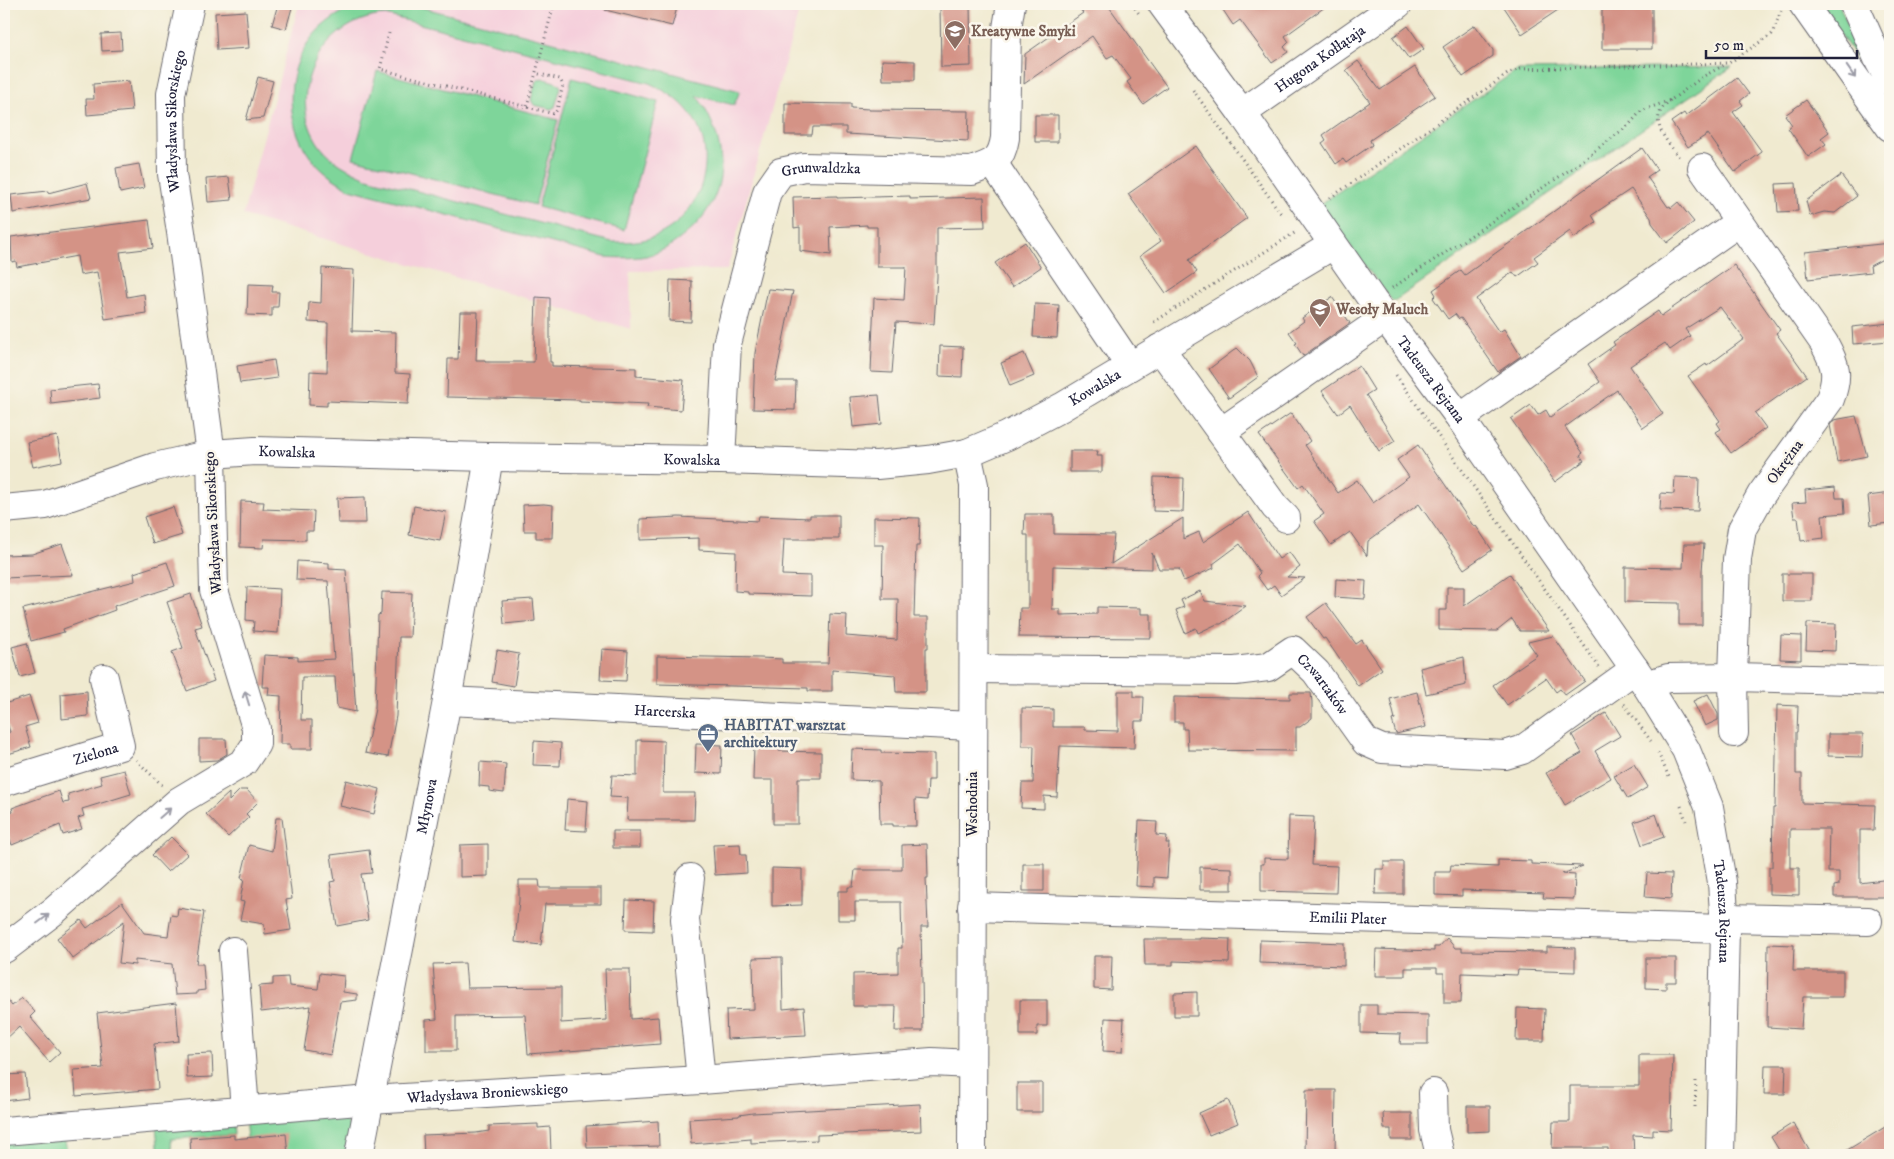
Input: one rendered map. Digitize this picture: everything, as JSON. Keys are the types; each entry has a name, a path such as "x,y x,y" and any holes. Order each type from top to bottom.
{"street":[{"name":"Władysława Sikorskiego","path":"4,949 54,911 179,801 244,762 256,744 256,728 214,590 211,454 172,174 171,94 190,4"},
{"path":"1011,4 1007,28 1005,138 1003,153 992,164 1130,366"},
{"name":"Hugona Kołłątaja","path":"1242,113 1398,4"},
{"path":"1854,4 1890,81"},
{"path":"1792,7 1890,127"},
{"name":"Tadeusza Rejtana","path":"1153,12 1242,113 1300,219 1322,251 1379,309 1460,418 1640,677 1686,750 1709,808 1721,874 1725,924 1720,1155"},
{"name":"Grunwaldzka","path":"722,460 727,344 767,192 781,172 804,167 972,171 992,164"},
{"name":"Okrężna","path":"1702,168 1824,343 1835,365 1836,384 1830,399 1761,495 1742,529 1737,559 1733,677 1734,733"},
{"path":"1460,418 1740,222"},
{"name":"Kowalska","path":"4,509 44,505 155,466 211,454 255,451 488,457 722,460 877,466 967,453 1007,436 1054,411 1130,366 1155,336 1322,251"},
{"path":"1222,432 1379,309"},
{"path":"1155,336 1275,507 1286,518"},
{"name":"Wschodnia","path":"967,453 974,485 972,1155"},
{"name":"Młynowa","path":"359,1155 447,701 488,457"},
{"name":"Czwartaków","path":"974,669 1235,671 1268,667 1293,650 1316,672 1366,742 1382,749 1505,755 1522,750 1612,685 1640,677"},
{"path":"1640,677 1890,681"},
{"name":"Zielona","path":"4,782 120,746 104,678"},
{"name":"Harcerska","path":"447,701 972,726"},
{"path":"690,878 685,918 701,1080"},
{"name":"Emilii Plater","path":"972,907 1725,924 1868,921"},
{"path":"233,951 245,1110"},
{"name":"Władysława Broniewskiego","path":"4,1130 370,1100 701,1080 932,1062 972,1064"},
{"path":"1433,1093 1434,1130 1440,1155"}],"path":[{"path":"527,106 554,4"},
{"path":"1132,4 1153,12"},
{"path":"1702,168 1688,169 1664,137 1659,124 1660,113 1671,100 1704,76 1729,63 1772,34 1792,7"},
{"path":"389,34 380,69 554,114 557,110 563,85 560,79 535,73"},
{"path":"1155,336 1200,291 1295,234 1300,219 1509,73 1521,69 1729,63"},
{"path":"1188,84 1284,218"},
{"path":"1379,309 1574,167 1629,125 1641,111 1671,100"},
{"path":"1295,234 1300,219"},
{"path":"1295,234 1322,251"},
{"path":"1394,372 1656,749 1671,781"},
{"path":"120,746 179,801"},
{"path":"1678,799 1687,824"},
{"path":"1695,1108 1696,1078"}],"shaded area":[{"path":"299,4 801,4 727,270 630,271 631,329 243,215"}],"green space":[{"path":"359,4 409,4 740,91 734,105 697,96 708,114 720,150 721,168 712,202 702,218 687,233 665,249 647,256 614,258 350,189 324,172 305,150 293,118 291,101 296,67 312,37 334,18","holes":["385,15 649,83 671,95 689,112 699,129 704,147 705,165 702,183 695,200 684,215 670,228 653,237 628,242 612,242 367,178 347,169 325,152 309,125 305,104 308,82 315,62 327,44 343,30 363,20"]},
{"path":"1819,4 1839,4 1866,68 1856,57"},
{"path":"1732,67 1393,302 1319,205 1517,70"},
{"path":"377,71 558,120 535,205 353,158"},
{"path":"542,78 558,83 561,87 555,107 551,109 534,105 531,100 536,81"},
{"path":"572,78 658,102 624,230 538,207"},
{"path":"340,1116 351,1129 353,1138 351,1155 249,1155 245,1120"},
{"path":"233,1121 234,1135 171,1139 172,1155 159,1155 156,1127"},
{"path":"64,1136 68,1155 4,1155 4,1141"}],"building":[{"path":"278,4 293,4 286,29 272,25"},
{"path":"606,4 678,4 672,26 605,10"},
{"path":"941,4 970,4 971,66 941,67"},
{"path":"1076,4 1107,4 1167,87 1143,104 1127,82 1131,79 1113,55 1107,58 1092,36 1024,84 1025,54 1083,13"},
{"path":"1219,4 1329,4 1285,36 1289,42 1284,47 1288,52 1272,63 1240,20 1233,25"},
{"path":"1502,4 1567,4 1522,34"},
{"path":"1602,4 1652,4 1652,49 1602,49"},
{"path":"246,11 249,48 217,50 215,13"},
{"path":"1475,25 1493,50 1493,56 1463,77 1443,47"},
{"path":"1408,26 1424,49 1409,59 1393,37"},
{"path":"121,33 122,50 102,51 101,34"},
{"path":"882,60 915,61 915,80 883,80"},
{"path":"1358,61 1380,90 1415,67 1435,96 1370,140 1372,145 1346,163 1343,159 1336,164 1322,143 1326,140 1323,135 1370,102 1346,70"},
{"path":"258,77 273,81 263,118 246,120"},
{"path":"1737,78 1749,94 1740,101 1743,105 1733,112 1762,152 1735,172 1708,134 1688,147 1671,122 1684,113 1686,116"},
{"path":"129,81 132,111 87,115 86,99 94,99 93,84"},
{"path":"1806,100 1829,132 1821,138 1826,144 1808,157 1788,128 1792,125 1785,115"},
{"path":"785,103 851,104 851,108 869,110 969,111 968,141 846,134 846,127 813,127 812,135 785,135"},
{"path":"1035,115 1058,115 1058,142 1035,142"},
{"path":"1196,146 1247,218 1189,260 1197,272 1166,293 1140,256 1161,241 1128,194"},
{"path":"1642,148 1657,170 1647,177 1668,207 1670,206 1671,208 1678,202 1694,222 1667,243 1631,189 1592,215 1596,222 1574,238 1570,231 1534,257 1538,262 1517,277 1513,272 1476,299 1499,332 1504,329 1521,356 1498,372 1461,318 1459,319 1455,314 1448,319 1433,298 1436,295 1433,290 1461,270 1465,275"},
{"path":"139,164 144,188 120,193 116,168"},
{"path":"1841,175 1857,196 1835,213 1824,212 1810,216 1806,201"},
{"path":"229,177 232,200 208,202 206,179"},
{"path":"87,183 91,198 13,213 11,195 48,191 48,193"},
{"path":"1796,183 1798,211 1778,212 1776,184"},
{"path":"837,196 837,198 910,196 910,199 984,197 985,227 937,228 937,277 934,324 896,322 892,373 871,372 874,298 904,300 906,267 877,267 877,227 867,227 867,225 830,227 831,255 800,251 800,227 794,228 793,197"},
{"path":"149,220 153,248 120,252 127,297 144,294 146,313 105,319 97,272 80,275 77,256 17,267 16,261 12,262 11,237"},
{"path":"1025,242 1041,267 1012,287 995,263"},
{"path":"1890,243 1890,255 1870,266 1871,272 1808,279 1805,252"},
{"path":"1734,265 1780,330 1776,333 1807,376 1755,413 1766,428 1731,453 1716,432 1721,429 1717,423 1720,421 1688,376 1706,364 1707,366 1744,339 1720,307 1685,329 1690,336 1670,350 1665,343 1630,366 1663,414 1643,428 1617,390 1565,427 1583,453 1580,455 1584,461 1555,482 1511,419 1531,405 1538,415 1546,410 1550,417 1600,382 1588,364 1615,345 1613,342 1658,311 1661,316"},
{"path":"322,268 354,270 352,331 396,332 395,373 410,374 408,404 327,401 327,406 309,405 310,371 327,372 328,323 308,322 309,302 321,303"},
{"path":"670,280 692,281 691,322 669,321"},
{"path":"248,284 273,285 272,292 279,292 278,307 272,307 272,316 247,315"},
{"path":"768,289 793,291 775,381 796,381 795,410 753,409 755,353"},
{"path":"536,297 550,298 550,362 552,362 552,366 636,368 636,376 684,380 681,410 647,407 648,404 580,400 447,397 448,359 458,359 460,312 478,312 476,360 485,360 485,362 534,362"},
{"path":"1332,297 1350,323 1303,356 1289,332 1304,321 1302,318"},
{"path":"1035,304 1059,305 1057,338 1033,337"},
{"path":"1890,323 1890,341 1853,344 1852,327"},
{"path":"940,346 963,347 962,377 939,376"},
{"path":"1237,348 1250,361 1258,377 1229,398 1209,369"},
{"path":"1024,353 1034,376 1010,386 1001,363"},
{"path":"274,360 277,378 240,383 237,366"},
{"path":"1359,366 1374,390 1366,395 1395,441 1379,451 1350,405 1338,414 1322,391"},
{"path":"98,384 100,398 51,404 50,389"},
{"path":"879,395 882,424 853,427 850,397"},
{"path":"1291,413 1310,441 1305,445 1338,493 1357,480 1373,503 1409,477 1397,460 1418,445 1492,550 1464,569 1419,504 1368,541 1367,556 1350,532 1331,545 1314,521 1324,514 1303,484 1298,488 1259,435"},
{"path":"1856,416 1867,456 1837,462 1830,425 1834,420"},
{"path":"57,436 62,461 33,467 27,442"},
{"path":"1070,451 1098,451 1097,456 1102,456 1102,472 1070,472"},
{"path":"1154,477 1184,478 1183,512 1153,511"},
{"path":"1675,477 1699,478 1698,511 1660,510 1661,493 1674,494"},
{"path":"1835,487 1836,498 1844,498 1845,513 1822,515 1824,538 1801,541 1798,518 1794,518 1792,503 1806,502 1805,490"},
{"path":"1890,493 1890,523 1871,525 1868,496"},
{"path":"365,497 366,523 338,523 337,498"},
{"path":"241,501 264,502 263,509 314,511 313,531 306,531 306,540 264,539 263,548 240,547"},
{"path":"523,505 553,505 552,538 536,538 536,531 524,531"},
{"path":"414,506 446,512 440,541 409,535"},
{"path":"173,507 182,535 153,544 144,517"},
{"path":"1248,512 1279,559 1289,552 1300,567 1287,577 1305,578 1281,595 1274,585 1267,590 1257,576 1260,573 1240,544 1213,564 1214,568 1184,581 1179,569 1159,569 1152,553 1152,569 1053,566 1052,609 1060,609 1060,615 1097,614 1097,607 1141,608 1141,614 1151,614 1151,638 1019,637 1020,608 1028,608 1028,535 1024,535 1025,514 1054,514 1054,534 1114,535 1111,564 1183,518 1183,539 1199,532 1203,542"},
{"path":"810,515 839,515 839,539 784,539 782,575 811,576 811,596 748,594 748,592 735,591 736,552 699,550 699,538 640,540 640,519 679,517 758,521 759,516 810,518"},
{"path":"874,517 920,518 919,546 916,546 914,617 928,617 926,692 896,692 895,675 832,670 832,691 808,691 808,688 657,684 657,656 760,658 782,659 782,663 828,663 830,614 847,615 846,636 897,640 898,599 882,599 883,545 874,545"},
{"path":"62,544 73,575 4,578 4,555 32,554"},
{"path":"1684,544 1704,544 1702,625 1679,625 1679,603 1625,602 1625,567 1683,568"},
{"path":"297,561 329,563 329,569 346,570 356,712 337,708 335,677 302,677 301,720 312,720 312,749 290,749 290,744 280,744 281,696 268,695 269,687 262,687 264,655 298,657 298,661 334,659 328,581 296,580"},
{"path":"167,562 175,586 114,606 115,610 63,629 64,632 31,641 23,609 135,581 134,573"},
{"path":"1510,574 1549,631 1520,631 1512,619 1497,631 1439,630 1439,610 1447,610 1447,587 1464,587 1464,606"},
{"path":"1782,574 1812,574 1812,601 1782,601"},
{"path":"1336,579 1366,581 1365,599 1335,597"},
{"path":"247,587 280,589 278,633 253,631 254,621 246,620"},
{"path":"1200,591 1205,601 1246,606 1221,624 1198,633 1196,628 1185,633 1176,610 1184,607 1181,600"},
{"path":"382,592 412,593 410,637 399,637 396,716 388,757 365,753 375,709 378,615 381,614"},
{"path":"191,594 202,626 195,628 214,681 187,691 172,652 183,648 167,602"},
{"path":"533,599 535,621 504,624 502,601"},
{"path":"1326,603 1356,644 1362,640 1382,669 1358,686 1325,638 1323,639 1307,617"},
{"path":"1807,623 1836,624 1835,651 1806,650"},
{"path":"1781,635 1801,636 1801,660 1780,659"},
{"path":"1553,636 1585,681 1565,695 1560,689 1556,692 1546,678 1507,705 1493,685 1537,655 1528,642"},
{"path":"27,643 35,673 20,677 12,647"},
{"path":"602,649 628,651 626,681 600,680"},
{"path":"497,650 519,654 514,686 492,682"},
{"path":"1464,657 1466,685 1426,694 1420,668"},
{"path":"87,691 88,716 62,719 61,694"},
{"path":"1118,691 1134,691 1134,697 1144,697 1143,721 1135,721 1134,748 1060,746 1057,797 1044,796 1044,809 1021,808 1022,783 1033,783 1034,746 1022,746 1022,708 1053,709 1053,727 1085,727 1085,730 1118,731"},
{"path":"1417,692 1426,727 1396,734 1392,720 1395,719 1390,699"},
{"path":"1290,693 1311,693 1312,702 1312,718 1300,727 1296,727 1296,751 1188,750 1187,729 1183,729 1183,722 1174,722 1174,697 1290,699"},
{"path":"1708,694 1718,714 1718,720 1705,726 1693,701"},
{"path":"29,696 38,723 25,727 31,747 8,754 4,734 10,732 4,713 4,704"},
{"path":"1777,705 1798,706 1796,774 1802,774 1802,803 1875,805 1874,830 1860,830 1860,883 1890,879 1890,897 1834,897 1834,886 1839,885 1839,872 1828,872 1829,829 1790,829 1790,868 1799,868 1799,895 1769,894 1769,867 1772,867 1773,808 1775,808"},
{"path":"1606,713 1620,736 1595,751 1611,778 1565,805 1546,773 1582,753 1572,735"},
{"path":"1828,734 1863,734 1862,757 1828,756"},
{"path":"199,739 226,739 227,754 217,760 199,761"},
{"path":"637,740 664,741 663,793 695,793 694,820 627,820 628,798 610,797 612,775 637,776"},
{"path":"534,741 561,743 560,766 533,765"},
{"path":"696,744 722,745 721,774 695,773"},
{"path":"754,746 779,747 779,751 821,752 821,778 798,778 798,824 773,824 773,780 753,780"},
{"path":"852,749 881,750 881,753 934,754 934,780 928,780 927,800 915,799 916,826 880,824 879,781 851,780"},
{"path":"480,762 506,764 504,793 489,791 489,787 479,786"},
{"path":"1634,764 1648,787 1628,799 1614,776"},
{"path":"124,770 131,794 82,809 84,816 78,818 82,829 63,835 60,825 12,845 4,823 4,815 13,812 12,808 59,791 63,803 69,802 68,794 102,784 100,776"},
{"path":"346,780 380,789 374,814 340,806"},
{"path":"240,790 247,790 258,802 246,814 249,817 228,837 206,814 229,793 229,801"},
{"path":"567,799 588,801 586,831 565,830"},
{"path":"1656,814 1664,837 1642,845 1634,822"},
{"path":"1289,816 1314,817 1312,865 1337,866 1336,893 1261,891 1261,864 1264,864 1264,858 1288,859"},
{"path":"276,818 282,818 292,899 286,900 291,930 265,934 264,924 240,920 244,902 240,901 244,879 241,878 249,845 272,851"},
{"path":"1139,821 1157,822 1156,835 1167,836 1166,843 1169,843 1167,878 1154,877 1154,887 1136,886"},
{"path":"613,831 640,831 640,848 613,848"},
{"path":"171,837 188,854 168,872 152,855"},
{"path":"488,844 488,876 460,877 460,845"},
{"path":"740,844 741,855 746,855 747,873 715,875 713,845"},
{"path":"927,844 928,927 921,927 923,1031 895,1031 896,1006 853,1006 853,974 898,973 898,948 902,948 901,902 855,902 855,920 838,920 838,891 848,891 848,887 853,887 855,870 902,870 902,845"},
{"path":"369,850 372,873 361,874 368,920 337,926 330,882 335,881 331,855"},
{"path":"1498,860 1531,861 1531,864 1583,866 1562,874 1575,875 1574,899 1543,898 1544,893 1462,890 1462,896 1435,895 1435,872 1450,872 1451,865 1498,867"},
{"path":"1384,862 1403,862 1403,894 1375,894 1376,869 1384,869"},
{"path":"1023,864 1044,864 1044,891 1023,891"},
{"path":"1200,867 1232,868 1232,890 1200,890"},
{"path":"772,868 802,869 802,905 772,906"},
{"path":"1647,873 1672,874 1671,899 1645,897"},
{"path":"519,880 539,880 540,888 601,888 601,904 545,904 541,945 515,942"},
{"path":"626,900 654,901 653,931 625,930"},
{"path":"122,902 144,933 168,936 171,915 177,916 178,908 204,912 196,964 203,964 205,990 197,991 197,994 175,995 172,964 135,960 135,965 119,963 124,921 73,959 57,938 81,920 87,928"},
{"path":"1447,938 1455,948 1462,948 1462,951 1547,952 1547,947 1575,948 1575,972 1518,970 1517,975 1462,973 1461,1003 1444,1003 1444,973 1437,973 1437,968 1405,968 1405,976 1375,976 1376,949 1434,951 1434,947 1439,947"},
{"path":"1144,939 1230,939 1229,963 1173,961 1173,965 1145,965"},
{"path":"1260,940 1344,943 1344,966 1259,963"},
{"path":"1768,944 1794,945 1793,971 1843,971 1843,997 1803,997 1801,1029 1767,1027"},
{"path":"1094,956 1112,956 1111,990 1094,989"},
{"path":"782,957 783,1009 804,1007 806,1035 727,1039 726,1010 754,1009 753,958"},
{"path":"1646,958 1676,958 1676,982 1666,982 1666,989 1646,988"},
{"path":"465,963 467,988 561,987 561,1023 607,1020 605,969 630,969 631,1019 658,1017 660,1044 528,1054 525,1015 456,1016 456,1051 426,1051 426,1020 437,1019 433,964"},
{"path":"320,973 344,976 343,992 357,994 357,1000 340,1002 331,1055 304,1050 311,1006 261,1012 259,986 273,985 273,978 288,977 289,986 318,989"},
{"path":"1197,992 1197,1016 1174,1016 1174,993"},
{"path":"4,996 12,1006 22,998 35,1012 30,1017 60,1052 49,1062 19,1027 4,1041"},
{"path":"1020,1000 1047,1000 1047,1026 1037,1026 1037,1035 1020,1035"},
{"path":"176,1003 179,1041 154,1044 158,1089 76,1096 74,1070 103,1068 97,1013"},
{"path":"1361,1005 1377,1005 1377,1014 1428,1015 1428,1044 1400,1044 1401,1034 1361,1033"},
{"path":"1517,1008 1545,1009 1544,1041 1516,1041"},
{"path":"1105,1018 1124,1019 1122,1052 1103,1051"},
{"path":"212,1053 213,1077 187,1078 186,1054"},
{"path":"1639,1055 1673,1055 1671,1130 1653,1129 1653,1136 1633,1135 1634,1155 1608,1155 1608,1148 1552,1148 1553,1122 1570,1122 1570,1086 1639,1086"},
{"path":"1765,1065 1786,1065 1785,1094 1764,1094"},
{"path":"25,1074 28,1098 4,1101 4,1075"},
{"path":"1017,1083 1042,1083 1042,1112 1017,1112"},
{"path":"1306,1090 1336,1090 1335,1155 1305,1155"},
{"path":"1228,1100 1238,1123 1209,1135 1199,1113"},
{"path":"920,1104 921,1131 817,1135 817,1140 751,1143 751,1139 691,1144 689,1119 739,1116 753,1113"},
{"path":"1467,1106 1490,1106 1490,1131 1467,1132"},
{"path":"1383,1113 1412,1113 1412,1140 1391,1140 1391,1129 1384,1129"},
{"path":"658,1121 659,1146 587,1148 586,1126"},
{"path":"1793,1123 1812,1155 1782,1155 1771,1137"},
{"path":"538,1124 538,1128 550,1127 551,1153 424,1155 423,1135 476,1133 489,1131 489,1126"},
{"path":"1890,1124 1890,1155 1839,1155"},
{"path":"286,1134 288,1155 191,1155 190,1138 234,1135 234,1139"}],"place":[{"name":"Kreatywne Smyki","path":"955,50"},
{"name":"Wesoły Maluch","path":"1320,328"},
{"name":"HABITAT warsztat architektury","path":"708,753"}]}
